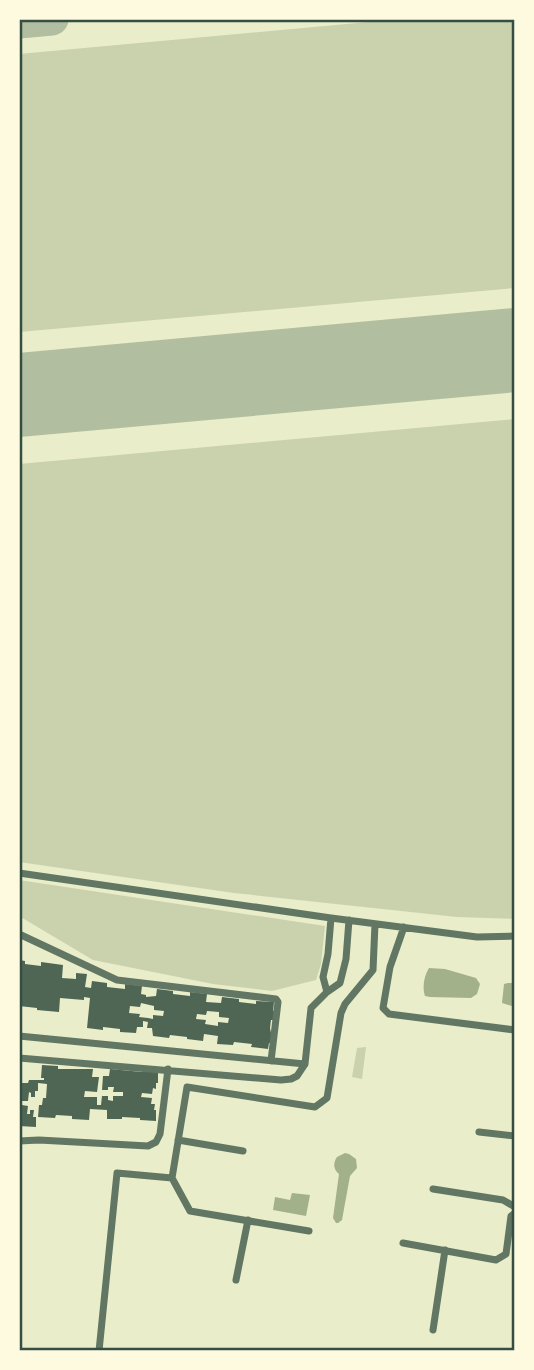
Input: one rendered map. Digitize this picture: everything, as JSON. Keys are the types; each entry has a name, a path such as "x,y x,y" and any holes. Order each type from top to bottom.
{"street":[{"path":"19,873 477,937 515,936"},
{"path":"327,992 323,977 331,918"},
{"path":"19,1058 291,1079 297,1076 305,1064 311,1008 340,982 346,959 349,920"},
{"path":"309,1231 190,1211 173,1178 187,1087 315,1107 327,1098 341,1013 345,1004 373,970 375,923"},
{"path":"404,927 390,967 383,1008 389,1014 515,1030"},
{"path":"19,934 117,980 276,999 278,1002 271,1061"},
{"path":"373,970 383,973 388,979"},
{"path":"19,1036 305,1064"},
{"path":"19,1141 148,1146 156,1142 160,1134 168,1069"},
{"path":"479,1132 515,1136"},
{"path":"178,1140 243,1151"},
{"path":"99,1351 117,1173 173,1178"},
{"path":"433,1189 503,1200 515,1207"},
{"path":"403,1243 496,1260 506,1254 511,1216 515,1213"},
{"path":"236,1280 248,1220"},
{"path":"433,1330 445,1251"}],"shaded area":[{"path":"401,19 515,19 515,288 19,332 19,54"},
{"path":"515,419 515,919 457,917 234,893 19,862 19,464"},
{"path":"19,880 325,926 321,964 316,980 272,991 213,984 93,960 19,916"},
{"path":"429,968 445,969 476,978 480,984 477,994 471,998 425,996 424,982"},
{"path":"515,983 515,1007 502,1003 504,984"},
{"path":"366,1047 362,1079 352,1077 357,1048"},
{"path":"345,1153 356,1159 357,1168 350,1176 342,1220 336,1223 333,1218 339,1174 334,1164 337,1157"},
{"path":"292,1193 310,1195 306,1216 273,1210 275,1197 290,1200"}],"building":[{"path":"19,960 25,961 25,964 41,966 41,962 63,965 62,978 76,979 76,973 87,974 85,987 91,988 92,981 107,983 107,987 125,989 125,984 142,986 141,994 146,997 156,996 157,989 190,996 190,992 207,994 206,1002 221,1003 222,997 256,1004 256,1001 274,1002 273,1011 276,1011 270,1028 273,1043 269,1043 268,1049 234,1042 233,1045 217,1044 218,1036 204,1034 203,1041 170,1035 169,1038 153,1036 152,1028 147,1028 148,1022 143,1021 143,1027 137,1027 136,1033 103,1027 103,1030 87,1028 90,998 60,998 59,1012 19,1006","holes":["141,1003 154,1006 154,1010 164,1011 163,1016 153,1015 153,1019 129,1013 130,1006 140,1007","207,1011 219,1012 219,1017 229,1018 228,1023 218,1022 218,1026 196,1019 197,1014 206,1015"]},
{"path":"42,1065 58,1066 58,1069 93,1069 92,1077 99,1077 97,1092 85,1091 84,1097 97,1097 97,1105 101,1105 102,1096 108,1096 108,1100 113,1101 113,1096 123,1096 123,1092 113,1092 114,1087 102,1090 103,1076 109,1076 110,1069 158,1071 156,1089 153,1088 152,1094 142,1093 141,1097 152,1098 156,1121 122,1117 107,1119 107,1110 90,1109 89,1120 56,1115 55,1118 38,1117 39,1105 42,1105 43,1098 46,1098 47,1084 38,1083 35,1097 31,1097 29,1092 28,1101 22,1101 22,1105 28,1106 27,1114 34,1110 36,1127 19,1126 19,1083 44,1080 41,1078"}],"taxiway":[{"path":"19,22 52,19"}],"runway":[{"path":"19,395 515,350"}]}
